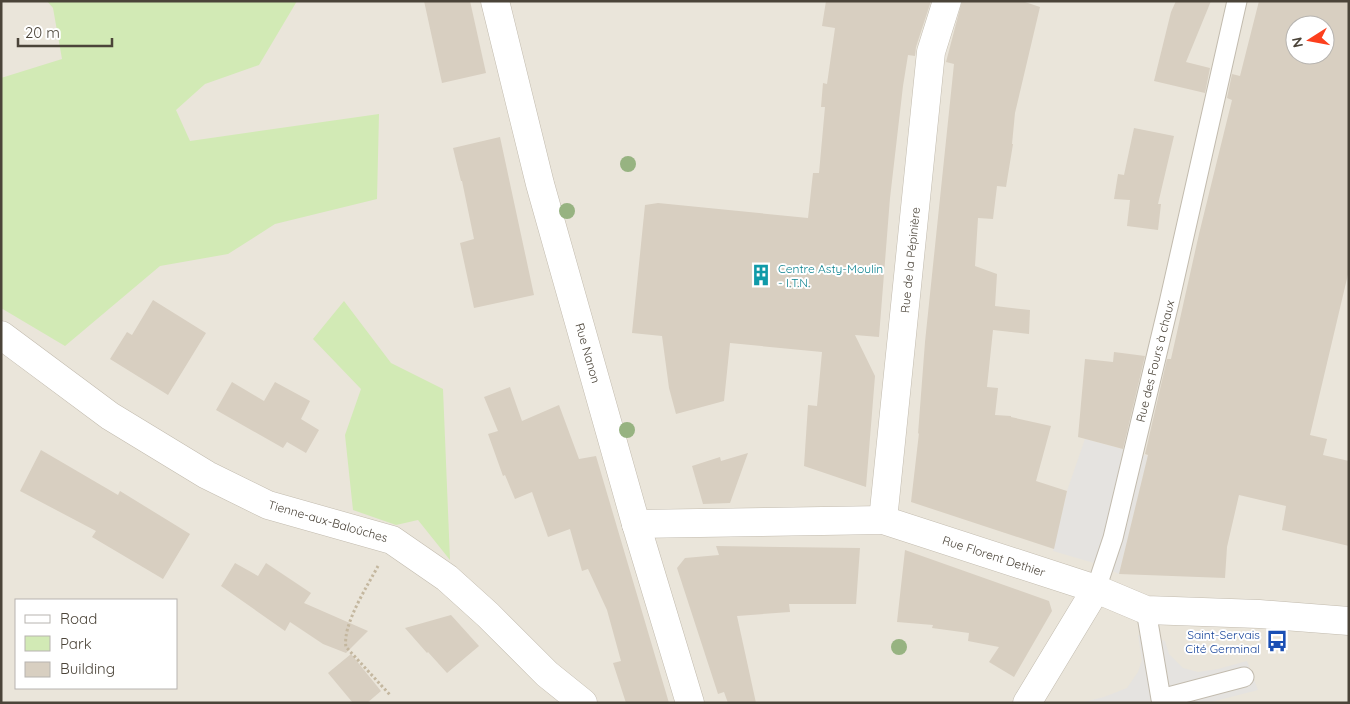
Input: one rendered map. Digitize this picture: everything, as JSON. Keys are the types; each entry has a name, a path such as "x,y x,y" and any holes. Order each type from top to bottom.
{"street":[{"name":"Rue Nanon","path":"494,1 540,184 636,524 690,703"},
{"name":"Rue de la Pépinière","path":"883,520 931,52 947,1"},
{"name":"Tienne-aux-Baloûches","path":"1,335 110,416 207,476 268,505 392,540 447,578 488,615 547,674 583,703"},
{"name":"Rue Florent Dethier","path":"636,524 883,520 1096,589 1146,610 1259,614 1349,621"},
{"name":"Rue des Fours à chaux","path":"1027,703 1096,589"}],"lane":[{"name":"Rue des Fours à chaux","path":"1096,589 1113,538 1165,322 1237,1"},
{"path":"1146,610 1155,701 1244,677"}],"path":[{"path":"391,696 346,647 345,641 352,616 392,540"}],"shaded area":[{"path":"1,1 1349,1 1349,703 1,703"},
{"path":"1085,439 1148,456 1119,574 1094,563 1053,551 1067,491"},
{"path":"1138,635 1165,641 1169,654 1183,668 1198,672 1247,661 1258,690 1207,703 1080,703 1104,697 1127,688 1138,672 1142,660"}],"green space":[{"path":"47,1 297,1 259,65 205,84 176,110 190,141 379,114 377,199 275,224 228,254 160,266 65,346 1,308 1,78 62,59 53,8"},
{"path":"344,301 391,363 443,389 450,560 418,520 396,525 353,510 345,435 361,389 313,339"}],"building":[{"path":"424,1 470,1 486,73 442,83"},
{"path":"826,1 931,1 916,47 915,56 908,55 903,86 890,198 879,337 855,335 875,376 866,487 804,466 808,405 817,406 822,352 730,343 724,401 676,414 669,388 662,336 632,333 645,205 658,203 808,218 813,173 819,173 825,107 821,107 823,83 827,84 835,28 822,26"},
{"path":"962,1 1022,1 1040,7 1015,113 1013,144 1006,187 997,186 993,219 978,218 975,266 997,274 995,306 1030,310 1029,334 993,330 987,387 998,388 995,415 1011,416 1051,426 1036,481 1067,491 1054,549 911,502 919,433 925,342 954,64 946,62"},
{"path":"1176,1 1211,1 1186,62 1210,68 1205,93 1154,81 1171,12"},
{"path":"1259,1 1349,1 1349,270 1310,435 1327,439 1323,455 1349,461 1349,546 1282,530 1286,506 1239,495 1227,547 1225,578 1119,574 1148,455 1145,454 1167,359 1171,359 1232,100 1227,98 1232,74 1240,76"},
{"path":"1134,128 1174,136 1158,204 1161,204 1158,230 1127,226 1130,200 1114,199 1118,174 1124,175"},
{"path":"500,137 534,295 474,308 460,243 474,239 453,148"},
{"path":"153,300 206,333 168,395 110,359 127,332 132,335"},
{"path":"1114,352 1145,356 1123,449 1078,437 1085,359 1113,362"},
{"path":"232,382 264,401 275,382 310,401 301,419 319,430 306,453 287,442 283,448 216,410"},
{"path":"510,387 522,421 559,405 579,459 596,456 669,703 626,703 613,663 621,661 607,610 588,569 582,571 570,529 548,537 532,492 515,499 505,475 503,476 488,434 498,431 484,397"},
{"path":"41,450 118,495 120,491 190,534 163,579 92,537 96,531 20,491"},
{"path":"748,453 730,503 703,504 692,466 720,457 721,461"},
{"path":"716,546 860,548 856,604 789,604 790,612 737,616 756,703 728,703 724,692 718,694 677,568 685,558 719,555"},
{"path":"905,550 1049,601 1052,611 1014,677 989,662 999,647 968,641 969,633 932,628 933,625 897,622"},
{"path":"235,563 258,576 266,563 311,593 304,603 368,631 346,653 323,644 290,622 285,631 221,586"},
{"path":"451,615 479,646 447,673 405,628"},
{"path":"351,654 381,691 367,703 353,703 328,673"}],"place":[{"name":"Centre Asty-Moulin - I.T.N.","path":"761,275"},
{"name":"Saint-Servais Cité Germinal","path":"1277,641"}]}
